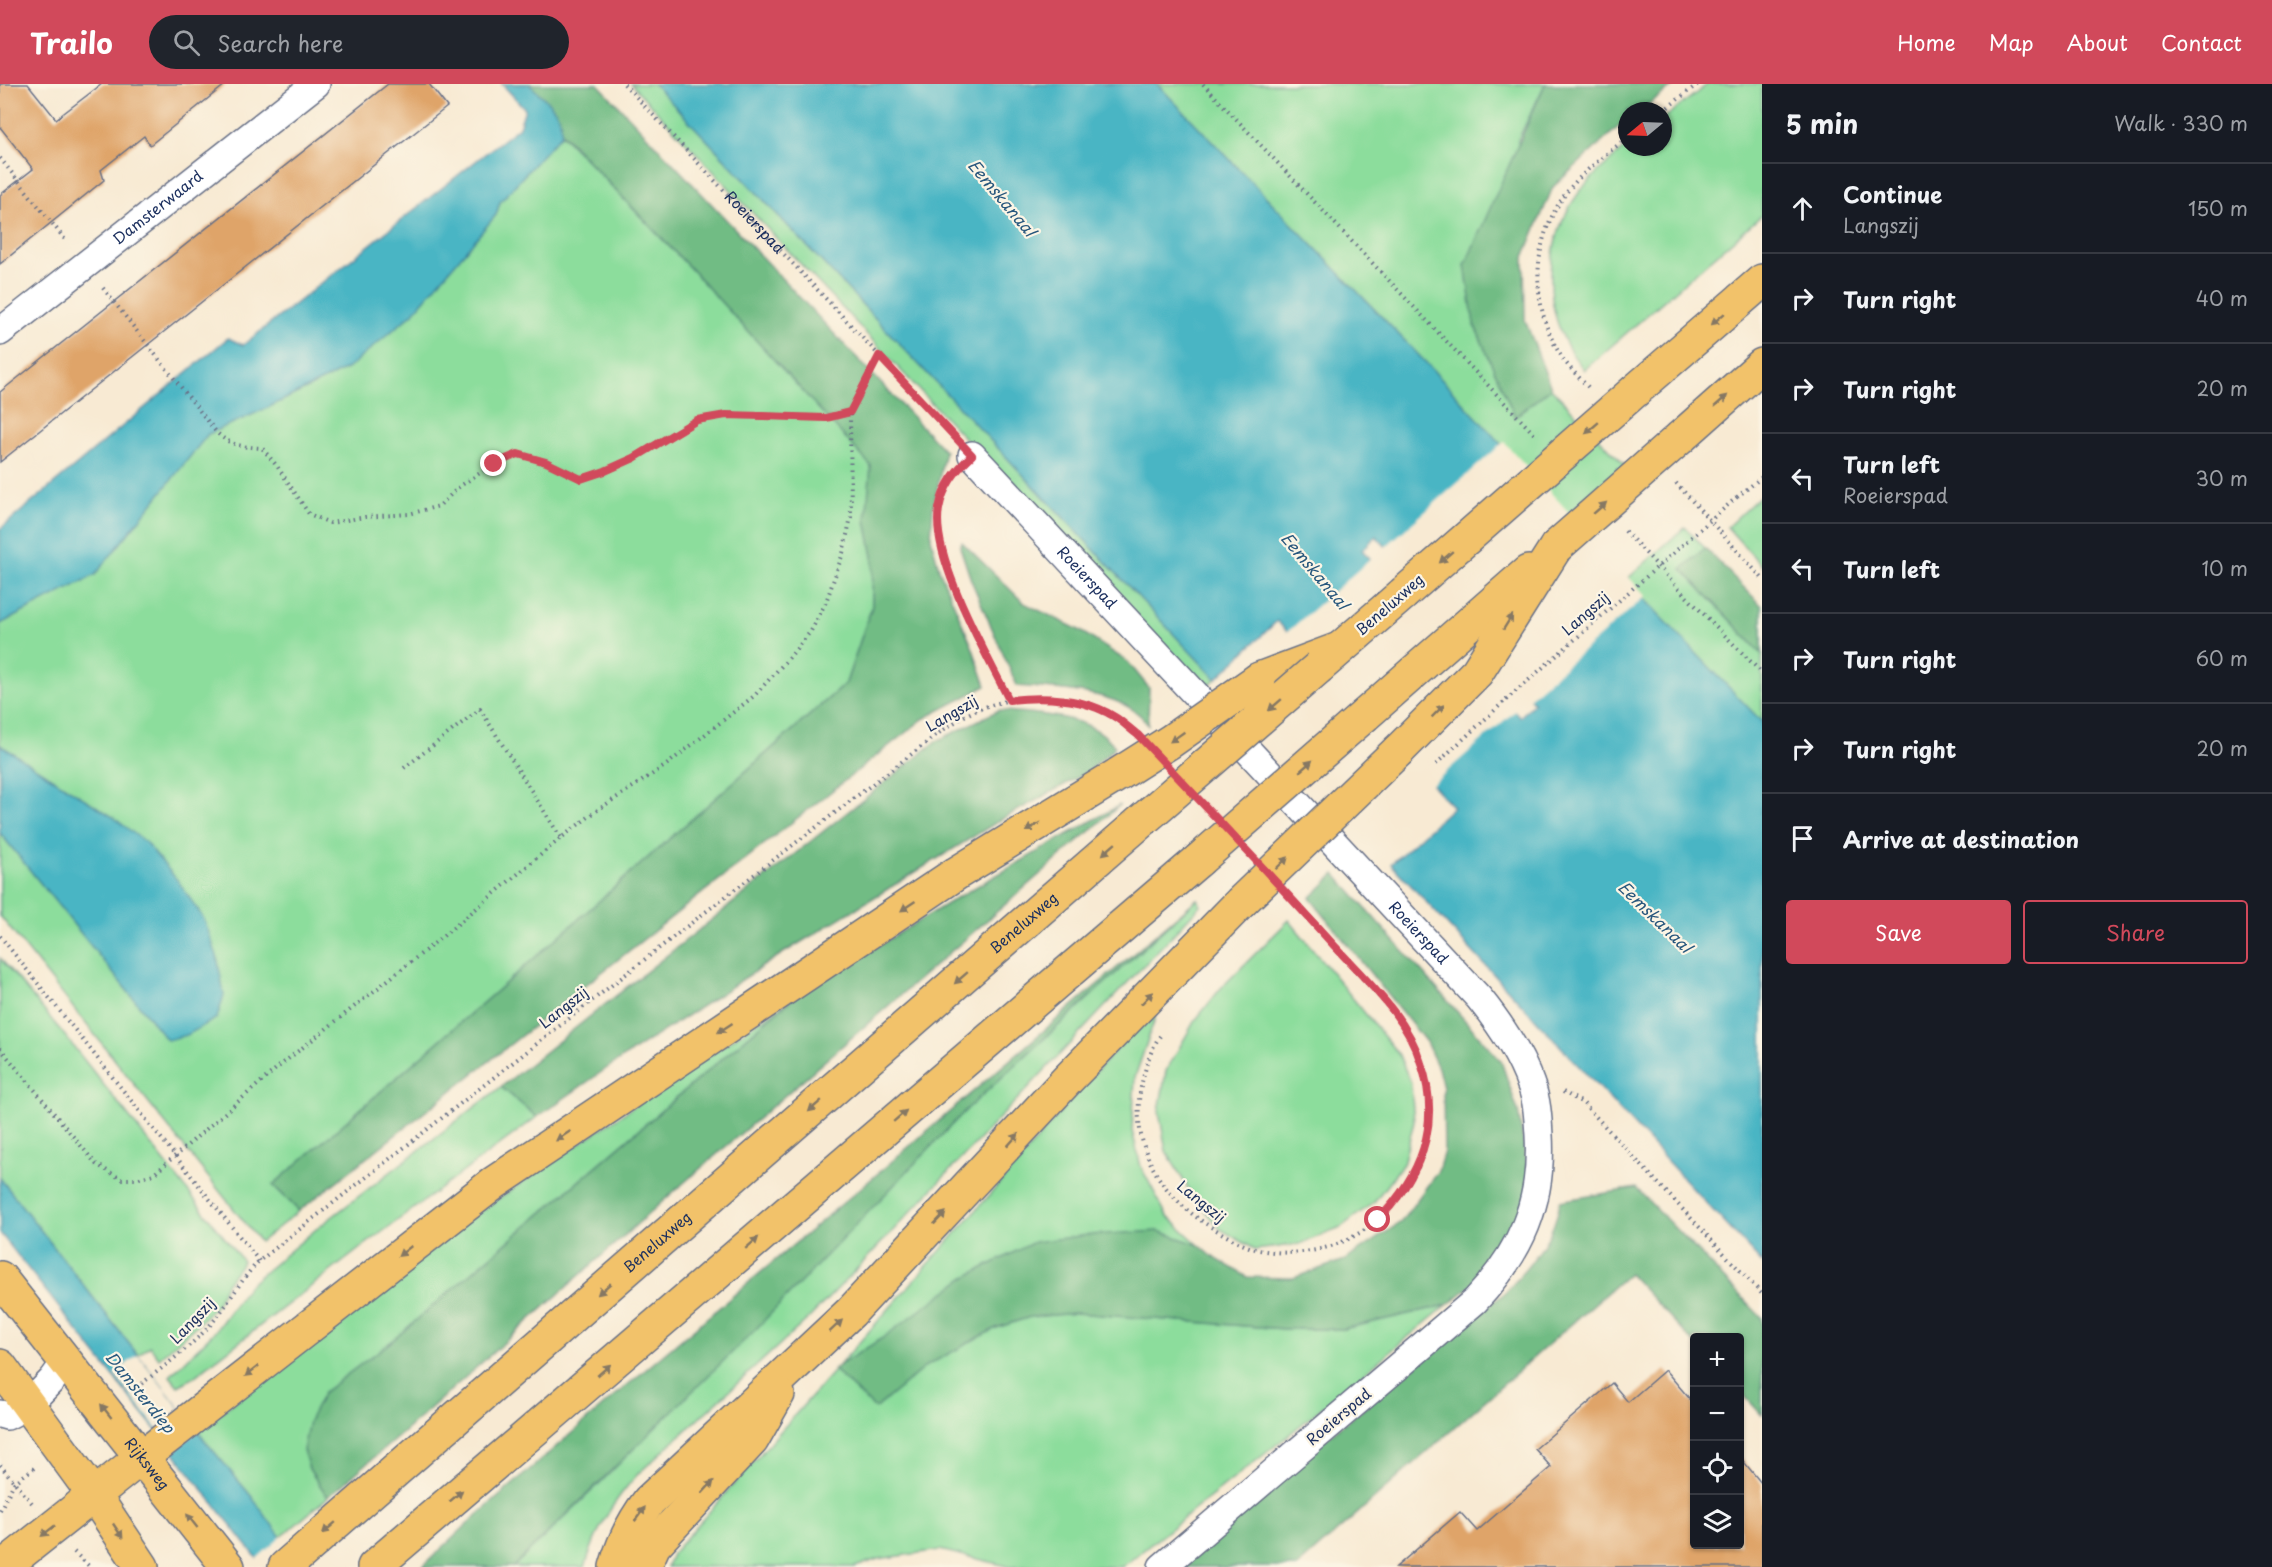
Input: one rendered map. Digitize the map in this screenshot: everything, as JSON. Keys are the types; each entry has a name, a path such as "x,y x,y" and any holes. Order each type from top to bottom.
{"main road":[{"name":"Beneluxweg","path":"285,1567 1762,280"},
{"path":"374,1567 1199,860 1762,366"},
{"path":"616,1567 623,1543 633,1522 649,1501 851,1312 1068,1079 1240,903 1477,672 1556,547"},
{"path":"3,1567 494,1183 957,873 1171,741 1259,679 1341,649"},
{"name":"Rijksweg","path":"0,1278 66,1361 165,1439 228,1567"},
{"path":"0,1366 14,1410 94,1495 142,1567"},
{"path":"644,1567 654,1545 752,1440 794,1366"}],"street":[{"name":"Damsterwaard","path":"0,332 316,84"},
{"name":"Roeierspad","path":"972,455 1479,998 1509,1041 1532,1086 1538,1117 1540,1149 1538,1180 1533,1204 1518,1245 1495,1280 1476,1301 1162,1567"},
{"path":"14,1410 53,1379 66,1361"}],"path":[{"name":"Roeierspad","path":"624,84 972,455"},
{"path":"1203,84 1538,438"},
{"path":"1672,104 1698,84"},
{"path":"1593,165 1618,145"},
{"path":"0,1048 88,1155 106,1172 121,1179 145,1178 153,1174 283,1063 436,942 561,838 599,809 665,766 754,696 811,631 826,602 843,553 851,517 850,412 879,356"},
{"path":"173,378 225,441 240,447 262,448 309,514 330,523 365,517 409,514 440,506 460,486 494,464 518,454 546,462 581,479 634,458 697,420 726,415 826,418 850,412"},
{"path":"972,455 959,467 943,493 938,527 957,592 1009,700"},
{"name":"Langszij","path":"1427,772 1762,477"},
{"path":"1618,524 1762,673"},
{"name":"Langszij","path":"128,1393 153,1375 211,1324 239,1283 259,1261 699,917 943,730 975,711 1009,700 1034,697 1079,703 1115,717 1130,729"},
{"path":"404,768 480,709 561,838"},
{"name":"Langszij","path":"1162,1033 1146,1065 1140,1089 1139,1132 1144,1152 1163,1187 1205,1224 1231,1239 1258,1250 1289,1252 1320,1249 1349,1240 1364,1231 1393,1205 1408,1184 1420,1161 1426,1140 1428,1091 1422,1063 1395,1014 1285,892"},
{"path":"0,936 177,1155 259,1261"},
{"path":"1532,1086 1557,1089 1583,1103 1762,1294"},
{"path":"0,1465 14,1483"}],"green space":[{"path":"515,84 598,84 945,451 933,509 931,538 940,572 972,646 986,686 923,719 299,1211 273,1185 846,683 872,606 873,556 866,520 871,466 690,268"},
{"path":"631,84 654,84 1216,679 1202,690"},
{"path":"1157,84 1545,84 1518,140 1515,416 1551,388 1640,481 1583,533 1431,368"},
{"path":"1545,84 1676,84 1651,102 1618,102 1618,127 1553,187 1524,257 1525,320 1551,388 1515,417 1474,324 1465,265"},
{"path":"1708,84 1762,84 1762,215 1584,370 1570,350 1554,309 1551,269 1559,230 1578,194 1618,154 1618,156 1672,156 1672,112"},
{"path":"561,134 690,268 872,466 866,520 873,556 872,606 846,683 273,1185 299,1211 260,1242 0,916 0,833 167,1040 113,817 0,745 0,624 95,575 208,434 348,368 413,313 496,215 500,202"},
{"path":"1762,494 1762,566 1727,527"},
{"path":"1685,527 1705,548 1682,569 1762,654 1762,722 1626,580"},
{"path":"962,542 1024,603 1079,630 1128,662 1149,688 1148,725 1138,713 1107,698 1069,690 1017,686 971,580 960,547"},
{"path":"1705,548 1762,606 1762,654 1682,569"},
{"path":"999,710 1046,715 1078,722 1105,736 1115,747 1088,772 1002,819 780,955 613,1064 537,1117 501,1087 937,741"},
{"path":"1120,805 671,1194 328,1497 309,1469 303,1450 309,1421 324,1392 392,1341 793,998 958,897"},
{"path":"1335,874 1501,1061 1518,1111 1531,1188 1518,1224 1482,1277 1447,1305 1343,1329 1285,1329 1076,1313 1030,1317 996,1328 926,1366 875,1409 833,1369 881,1339 964,1278 1034,1242 1088,1235 1158,1231 1199,1245 1213,1257 1247,1277 1293,1278 1345,1260 1401,1222 1438,1171 1444,1151 1443,1088 1438,1068 1426,1042 1310,898"},
{"path":"1197,899 1201,905 851,1275 810,1317 638,1474 620,1495 606,1517 585,1567 513,1567 601,1482 967,1109"},
{"path":"1197,899 967,1109 756,1329 513,1567 422,1567 473,1519 611,1399"},
{"path":"1289,920 1399,1055 1411,1084 1414,1122 1403,1164 1374,1202 1341,1227 1300,1244 1256,1250 1220,1229 1192,1195 1166,1151 1159,1111 1166,1071 1194,1022 1221,988"},
{"path":"0,958 62,1032 243,1261 226,1284 217,1304 159,1358 150,1346 138,1355 0,1178"},
{"path":"793,998 392,1341 324,1392 309,1469 328,1497 280,1538 251,1496 197,1431 460,1225"},
{"path":"1153,1013 1155,1019 1135,1077 1132,1131 1141,1167 1167,1216 1199,1245 1158,1231 881,1339 834,1370 1088,1081"},
{"path":"501,1087 537,1117 362,1247 191,1379 178,1386 170,1376 216,1330 249,1285 315,1230"},
{"path":"1636,1188 1762,1318 1762,1415 1744,1395 1744,1333 1690,1333 1690,1339 1629,1273 1297,1567 1168,1567 1506,1292 1547,1239 1553,1228 1560,1201"},
{"path":"1447,1305 1280,1442 1122,1567 1011,1567 940,1550 878,1559 855,1567 667,1567 672,1554 834,1370 875,1409 926,1366 996,1328 1030,1317 1076,1313 1285,1329 1343,1329"}],"water":[{"path":"502,84 529,84 547,100 556,112 561,134 500,202 496,215 413,313 348,368 208,434 95,575 0,624 0,529 228,338 243,345 519,127 525,109"},
{"name":"Eemskanaal","path":"654,84 1157,84 1431,368 1626,580 1762,722 1762,1263 1391,864 1453,807 1277,621 1216,679","holes":["1376,536 1534,703 1520,717 1362,550"]},
{"path":"0,745 113,817 146,843 178,881 204,919 217,956 224,995 217,1018 187,1035 167,1040 0,833"},
{"name":"Damsterdiep","path":"0,1178 197,1431 251,1496 303,1567 264,1567 0,1233"}],"pier":[{"path":"1504,442 1646,596 1527,700 1384,548"},
{"path":"1373,557 1516,710 1429,787 1285,634"},
{"path":"138,1355 197,1431 174,1450 114,1374"},
{"path":"282,1536 306,1567 260,1567 255,1560"}],"building":[{"path":"0,84 28,84 56,119 102,84 226,84 150,145 144,136 101,170 104,180 0,264 0,195 33,169 0,127"},
{"path":"388,84 429,84 447,107 0,462 0,392"},
{"path":"1665,1370 1690,1399 1690,1549 1744,1549 1744,1462 1762,1484 1762,1567 1396,1567 1460,1512 1477,1531 1551,1467 1535,1449 1612,1383 1628,1402"}],"route":[{"path":"494,464 518,454 546,462 581,479 634,458 697,420 726,415 826,418 850,412 879,356 972,455 959,467 943,493 938,527 957,592 1009,700 1034,697 1079,703 1097,708 1115,717 1138,735 1301,909 1395,1014 1410,1038 1422,1063 1428,1091 1426,1140 1420,1161 1408,1184 1393,1205 1378,1220"}]}
